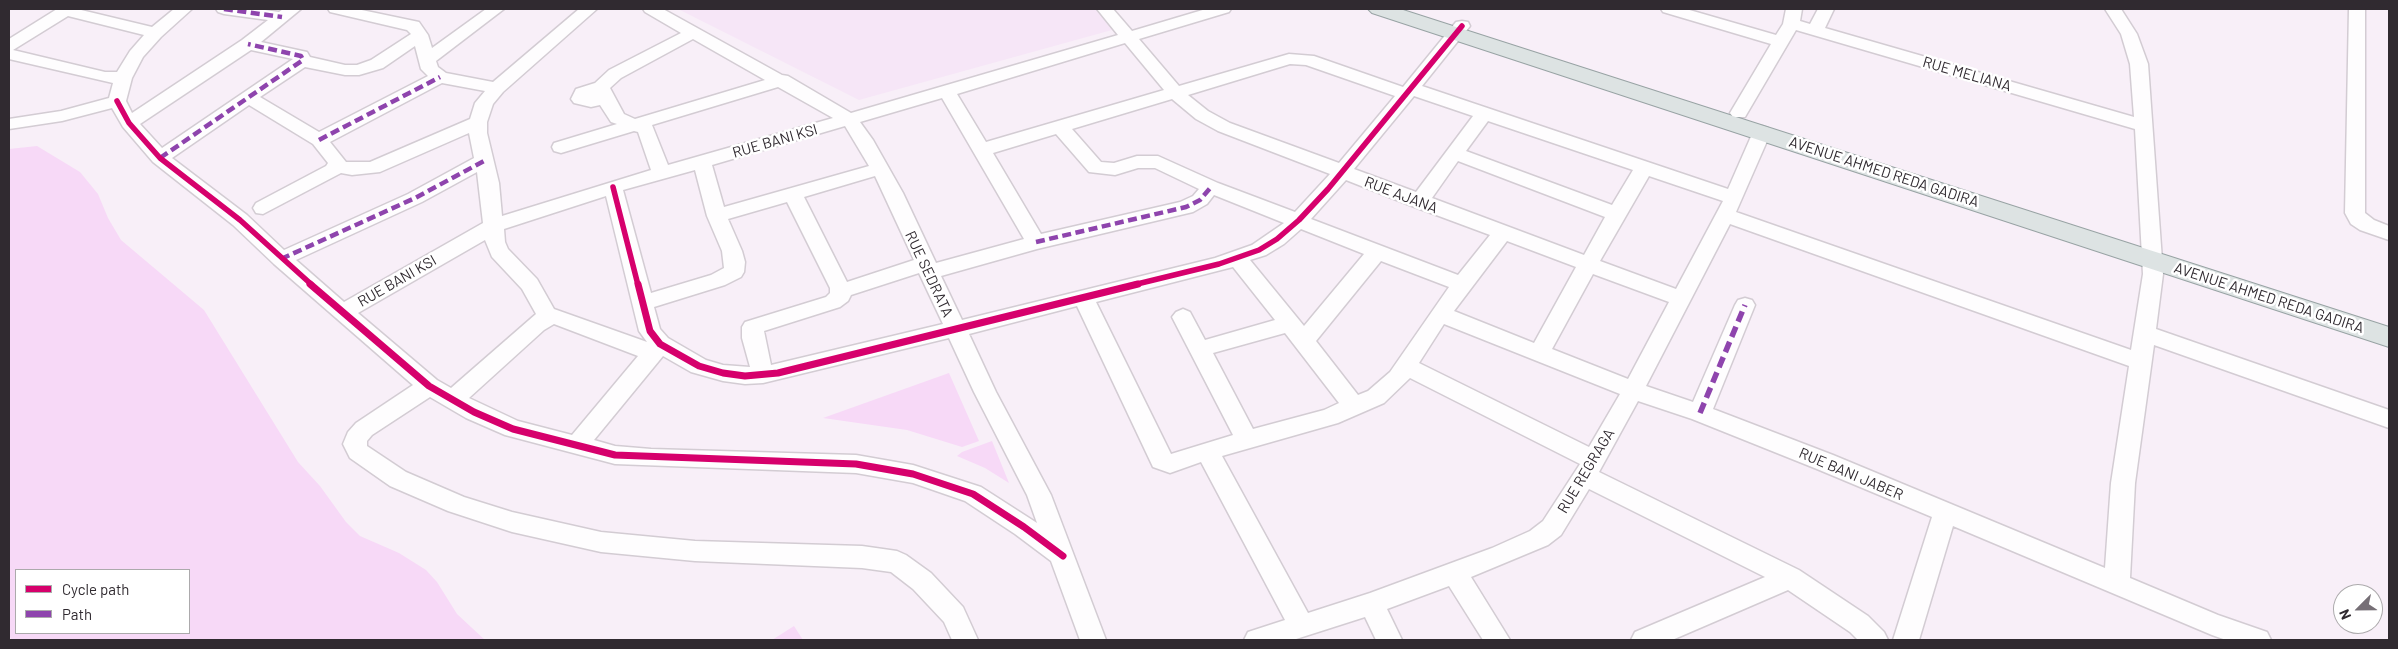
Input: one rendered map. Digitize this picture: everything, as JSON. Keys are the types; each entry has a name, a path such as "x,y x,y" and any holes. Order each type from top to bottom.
{"main road":[{"name":"AVENUE AHMED REDA GADIRA","path":"1379,9 1459,30 1738,113 2151,253 2389,337"},
{"name":"AVENUE AHMED REDA GADIRA","path":"1410,9 1459,30 1762,132 2151,253 2389,320"}],"street":[{"path":"184,9 155,33 136,55 123,78 117,101 129,124 160,158 240,220 281,259 429,386 513,429 615,455 652,458 856,464 913,474 973,494 1024,527 1062,556"},
{"path":"224,9 288,13"},
{"path":"336,9 413,26 420,35 430,69 440,77 497,88"},
{"path":"397,22 415,9"},
{"path":"427,60 496,9"},
{"path":"549,318 530,284 499,252 495,242 495,225 478,133 478,122 484,103 497,88 589,9"},
{"name":"RUE SEDRATA","path":"651,9 782,80 850,120 879,169 985,392 1039,495 1093,640"},
{"name":"RUE AJANA","path":"1105,9 1176,94 1202,115 1224,127 1419,202 1681,299"},
{"name":"RUE BANI KSI","path":"343,312 495,225 613,187 947,92 1222,9"},
{"path":"1669,9 1781,42"},
{"path":"1815,30 1826,9"},
{"path":"2113,9 2128,34 2139,64 2153,274 2143,333 2123,483 2116,584"},
{"path":"2357,9 2355,213 2358,219 2367,225 2389,233"},
{"path":"9,46 75,11 155,33"},
{"path":"129,124 248,44 288,13"},
{"path":"1738,113 1781,42 1793,16"},
{"name":"RUE MELIANA","path":"1793,16 1815,30 2143,125"},
{"path":"453,399 536,325 554,316 657,349 699,366 731,374 778,374 1238,258 1277,239 1299,220 1328,189 1340,172 1459,30"},
{"path":"662,173 648,132 634,124 617,118 601,92 615,74 695,32"},
{"path":"160,158 303,61 345,70 368,68 420,35"},
{"path":"248,44 301,56 303,61"},
{"path":"9,54 105,77 123,78"},
{"path":"982,150 1176,94 1265,64 1297,58 1484,113 1643,169 1729,207 2140,361"},
{"path":"319,140 440,77"},
{"path":"561,146 782,80"},
{"path":"947,92 1036,242"},
{"path":"249,98 319,140 337,162 337,166"},
{"path":"9,124 62,116 117,101"},
{"path":"1419,202 1456,154 1484,113"},
{"path":"337,166 352,170 373,168 478,122"},
{"path":"1061,128 1096,168 1115,169 1137,162 1158,162 1211,186 1464,285"},
{"name":"RUE REGRAGA","path":"1257,640 1372,604 1500,555 1538,538 1552,528 1590,468 1633,390 1729,207 1762,132"},
{"path":"1456,154 1616,214"},
{"path":"281,259 393,209 484,161"},
{"path":"644,303 718,280 734,272 735,262 732,251 718,216 702,162"},
{"path":"263,208 333,170 337,166"},
{"path":"718,216 794,196 879,169"},
{"path":"1540,352 1643,169"},
{"path":"841,291 927,267 1186,207 1200,200 1211,186"},
{"path":"613,187 650,331 657,349"},
{"path":"763,375 753,338 753,327 838,299 841,291 799,210 794,196"},
{"path":"1083,296 1164,462 1170,464 1208,451 1330,416 1376,398 1398,378 1440,314 1502,233"},
{"path":"1304,342 1378,251"},
{"path":"1238,258 1354,406"},
{"path":"1700,413 1745,305"},
{"name":"RUE BANI JABER","path":"1440,314 1633,390 1700,413 1825,462 2212,624 2258,640"},
{"path":"1184,317 1247,440"},
{"path":"1200,349 1290,324"},
{"path":"2143,333 2389,419"},
{"path":"576,446 657,349"},
{"path":"1406,366 1790,578 1859,624 1875,640"},
{"path":"429,386 364,429 356,438 355,444 358,452 398,479 457,504 512,522 601,542 695,550 862,557 897,562 922,582 954,615 965,640"},
{"path":"1208,451 1301,625"},
{"path":"1906,640 1946,514"},
{"path":"1454,572 1497,640"},
{"path":"1644,640 1790,578"},
{"path":"1372,604 1389,640"}],"shaded area":[{"path":"678,9 1095,9 1112,30 859,100"},
{"path":"37,146 80,172 98,194 108,218 121,240 204,310 298,462 320,486 346,522 360,536 399,553 426,570 437,582 457,614 485,640 12,640 9,636 9,149"},
{"path":"949,373 979,441 962,447 907,430 823,418"},
{"path":"992,441 1009,483 985,468 957,456 962,452"},
{"path":"794,626 803,640 772,640"}],"marked path":[{"path":"224,9 282,17"},
{"path":"160,158 303,60 301,56 248,44"},
{"path":"319,140 440,77"},
{"path":"281,259 415,198 484,161"},
{"path":"1036,242 1186,207 1200,200 1211,187"},
{"path":"1700,413 1745,305"}],"cycle path":[{"path":"613,187 650,331 660,344 699,366 723,373 745,376 778,373 1219,264 1259,250 1277,239 1299,220 1328,189 1462,26"},
{"path":"117,101 129,123 160,158 240,220 281,259 429,386 474,412 513,429 615,455 651,458 703,458 856,464 913,474 973,494 1024,527 1063,556"}]}
